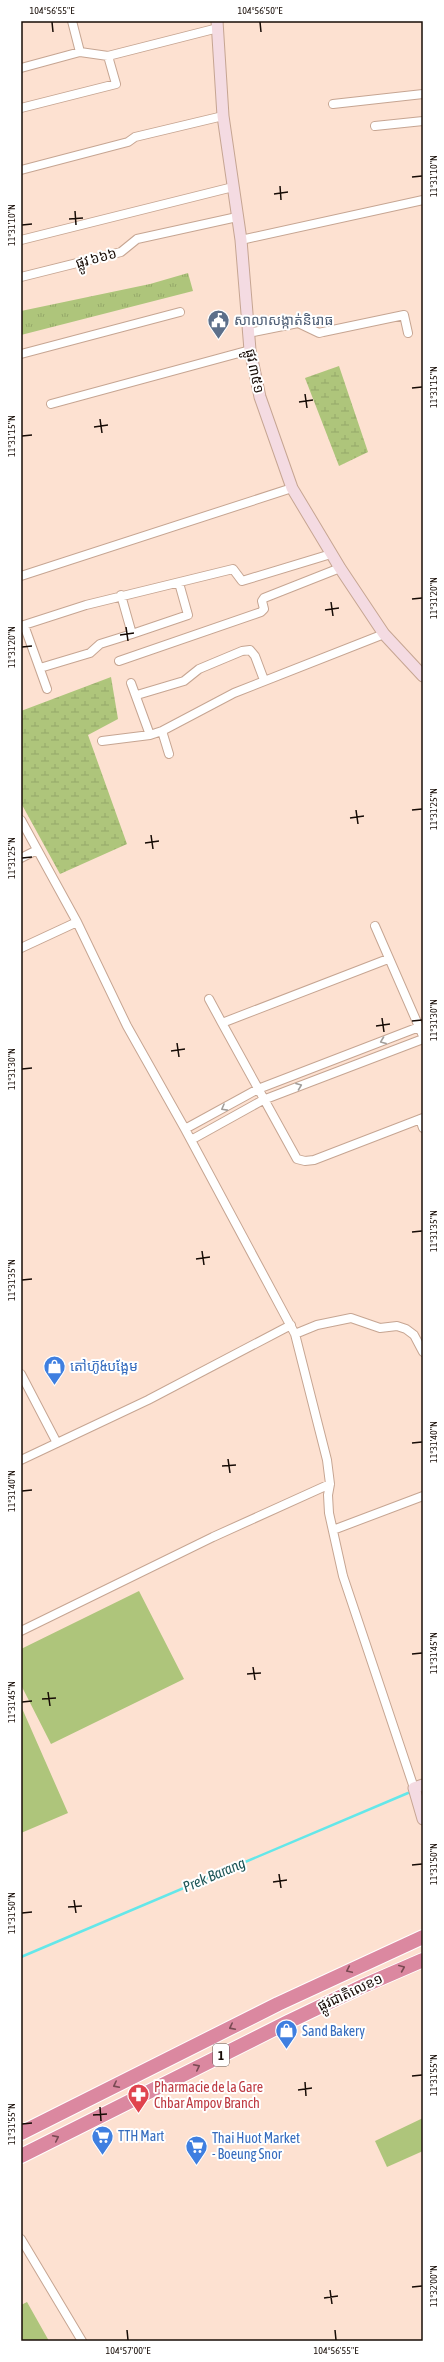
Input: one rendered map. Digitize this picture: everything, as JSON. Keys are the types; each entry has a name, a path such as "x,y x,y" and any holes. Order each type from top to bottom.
{"highway":[{"name":"ផ្លូវជាតិលេខ១","path":"21,2133 278,2004 423,1937"},
{"name":"ផ្លូវជាតិលេខ១","path":"21,2156 288,2022 363,1986 423,1960"}],"street":[{"path":"72,21 80,52"},
{"path":"21,68 80,52 108,56 217,24"},
{"name":"ផ្លូវ ៣៥១","path":"217,24 222,116 241,240 250,350 260,397 292,488 331,554 384,634 423,676"},
{"path":"21,108 116,84 108,56"},
{"path":"334,104 423,94"},
{"path":"21,170 128,142 135,137 222,116"},
{"path":"375,126 423,121"},
{"path":"21,240 233,188"},
{"path":"241,240 423,200"},
{"name":"ផ្លូវ ៦៦៦","path":"21,276 121,252 137,239 237,217"},
{"path":"21,354 180,312"},
{"path":"248,333 298,323 319,333 404,315 408,333"},
{"path":"51,404 250,350"},
{"path":"21,576 292,488"},
{"path":"47,689 23,625 121,596 233,569 242,581 331,554"},
{"path":"119,661 261,612 264,609 262,601 264,598 340,568"},
{"path":"40,668 90,653 100,644 188,615 179,583"},
{"path":"121,596 132,634"},
{"path":"102,741 150,735 162,731 234,693 384,634"},
{"path":"137,695 184,681 199,669 242,651 250,650 255,656 264,680"},
{"path":"131,683 137,695 150,735"},
{"path":"162,731 169,754"},
{"path":"21,820 77,922 127,1026 185,1128 295,1334 327,1460 330,1484 328,1495 329,1514 343,1576 418,1787 423,1819"},
{"path":"21,858 38,850"},
{"path":"21,948 77,922"},
{"path":"375,926 388,959 423,1036"},
{"path":"222,1023 388,959"},
{"path":"209,999 263,1100 297,1159 305,1161 314,1160 422,1118 423,1128"},
{"path":"185,1128 258,1089 419,1027"},
{"path":"191,1140 263,1100 423,1040"},
{"path":"295,1334 317,1325 351,1318 380,1328 397,1326 406,1328 414,1335 423,1352"},
{"path":"21,1460 148,1400 291,1325"},
{"path":"21,1374 57,1442"},
{"path":"21,1631 213,1537 330,1484"},
{"path":"333,1530 423,1496"},
{"path":"21,2239 82,2341"}],"green space":[{"path":"188,273 193,291 21,335 21,311 150,284"},
{"path":"339,366 368,452 339,466 305,378"},
{"path":"111,677 118,719 88,735 127,844 60,874 21,803 21,711"},
{"path":"139,1591 184,1679 51,1744 21,1685 21,1649"},
{"path":"21,1706 68,1813 21,1833"},
{"path":"423,2118 423,2151 387,2167 375,2141"},
{"path":"27,2302 49,2341 21,2341 21,2305"}],"waterway":[{"name":"Prek Barang","path":"21,1957 408,1793"}],"place":[{"name":"សាលាសង្កាត់និរោធ","path":"218,340"},
{"name":"តៅហ៊ូ&បង្អែម","path":"55,1386"},
{"name":"Sand Bakery","path":"286,2050"},
{"name":"Pharmacie de la Gare Chbar Ampov Branch","path":"139,2114"},
{"name":"TTH Mart","path":"103,2156"},
{"name":"Thai Huot Market - Boeung Snor","path":"196,2166"}]}
